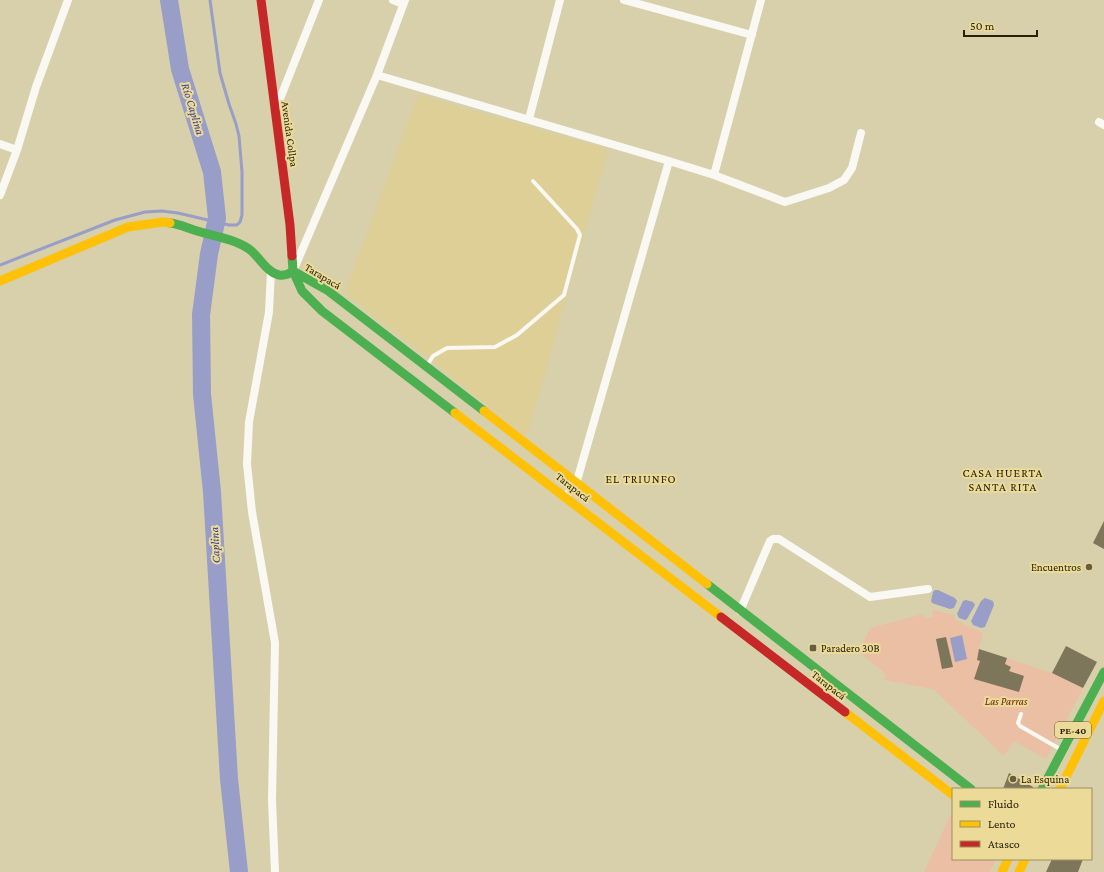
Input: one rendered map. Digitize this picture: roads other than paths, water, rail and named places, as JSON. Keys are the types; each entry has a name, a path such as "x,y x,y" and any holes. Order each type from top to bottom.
{"main road":[{"name":"Avenida Collpa","path":"261,0 274,112 290,225 293,272"},
{"path":"0,281 128,227 163,222 179,224 193,230 233,242 249,250 271,271 278,275 293,272"},
{"name":"Tarapacá","path":"293,272 302,292 322,310 420,374 576,484 968,788"},
{"name":"Tarapacá","path":"293,272 327,290 420,374 565,497 952,794"},
{"path":"647,560 657,546"},
{"path":"716,612 726,600"},
{"path":"807,683 816,670"},
{"name":"PE-40","path":"1043,788 1062,750 1101,686 1104,672"},
{"name":"PE-40","path":"1060,788 1104,701"},
{"path":"1062,750 1076,757"},
{"path":"1002,872 1008,860"},
{"path":"1019,872 1025,860"}],"street":[{"path":"0,195 17,150 36,87 68,0"},
{"path":"274,112 319,0"},
{"path":"293,272 377,75 404,2 393,0"},
{"path":"529,119 560,0"},
{"path":"624,0 752,35"},
{"path":"714,175 761,0"},
{"path":"377,75 714,175 785,202 829,188 844,180 852,168 861,133"},
{"path":"0,144 17,150"},
{"path":"565,497 576,484 669,161"},
{"path":"271,271 269,312 249,422 247,464 252,512 275,643 272,800 275,872"},
{"path":"740,610 770,542 773,539 780,539 870,597 928,589"}],"lane":[{"path":"420,374 434,356 447,348 495,347 504,343 517,335 564,295 580,235 577,229 533,181"},
{"path":"1021,714 1018,723 1020,726 1062,750"}],"water":[{"path":"935,590 955,598 957,601 954,608 950,609 932,603 933,592"},
{"path":"985,598 993,601 994,605 985,627 981,628 973,625 971,621 981,601"},
{"path":"966,600 973,602 975,605 965,620 959,618 957,614 963,601"},
{"path":"962,635 967,659 955,662 950,638"}],"waterway":[{"name":"Caplina","path":"169,0 180,69 212,172 217,218 209,254 201,315 202,394 212,492 229,779 239,872"},
{"path":"0,265 115,220 145,212 162,211 178,213 229,225 237,225 240,222 242,215 242,172 239,136 220,73 210,0"}],"place":[{"name":"Encuentros","path":"1089,567"},
{"name":"Paradero 30B","path":"813,648"},
{"name":"La Esquina","path":"1013,779"}],"district":[{"name":"EL TRIUNFO","path":"641,479"},
{"name":"CASA HUERTA SANTA RITA","path":"1003,480"}],"water label":[{"name":"Río Caplina","path":"193,109"}],"park label":[{"name":"Las Parras","path":"1006,701"}]}
